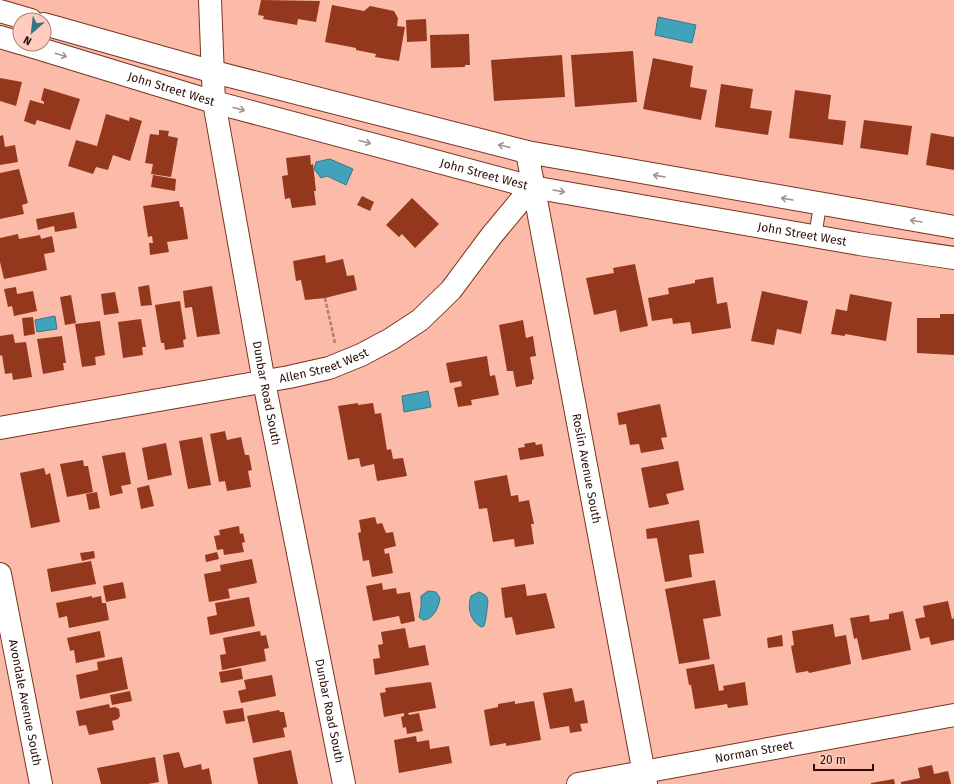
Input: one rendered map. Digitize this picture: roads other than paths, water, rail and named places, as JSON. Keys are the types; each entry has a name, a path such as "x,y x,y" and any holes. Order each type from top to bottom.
{"street":[{"name":"Dunbar Road South","path":"210,0 214,102 264,382 344,784"},
{"path":"0,11 12,15"},
{"path":"52,26 214,72 527,152 954,228"},
{"path":"0,37 12,41"},
{"name":"John Street West","path":"50,52 214,102 532,187 815,237 954,258"},
{"name":"Roslin Avenue South","path":"527,152 532,187 645,778"},
{"name":"Allen Street West","path":"0,428 264,382 328,368 361,355 391,339 420,320 451,290 492,235 532,187"},
{"name":"Avondale Avenue South","path":"0,574 41,784"},
{"name":"Norman Street","path":"578,784 645,778 954,715"}],"lane":[{"path":"815,237 820,205"}],"water":[{"path":"658,17 696,25 692,43 655,35"},
{"path":"330,159 353,169 346,185 327,176 321,178 314,169 316,162"},
{"path":"55,316 57,329 37,332 35,320"},
{"path":"428,391 431,407 404,412 402,396"},
{"path":"428,591 436,592 440,598 437,609 433,615 430,618 423,620 419,617 421,596"},
{"path":"479,592 485,595 488,599 485,624 481,627 474,621 470,613 469,605 471,596"}]}
